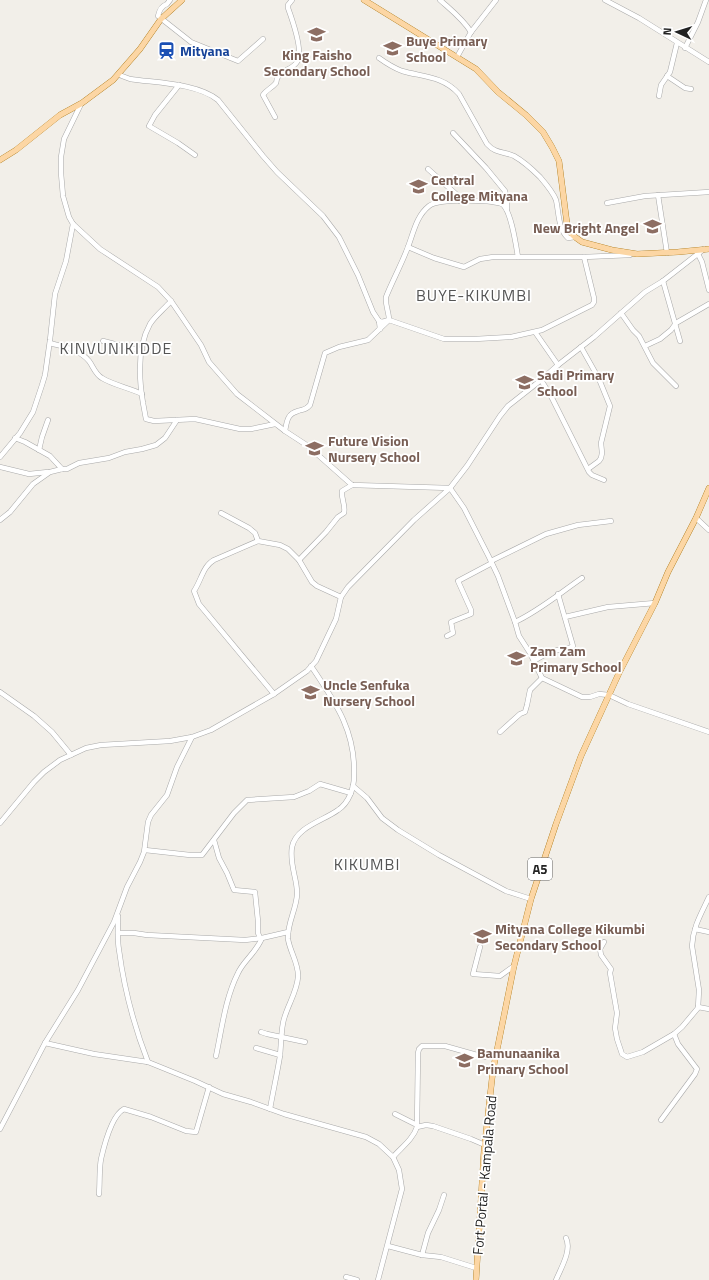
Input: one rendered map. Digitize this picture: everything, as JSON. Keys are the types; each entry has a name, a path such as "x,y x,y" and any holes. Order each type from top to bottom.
{"main road":[{"path":"0,160 16,150 60,115 82,103 119,74 161,19 182,0"},
{"path":"364,0 476,69 498,92 526,114 543,132 559,161 567,224 575,238 595,246 636,254 707,249"},
{"name":"Fort Portal - Kampala Road","path":"476,1280 485,1145 493,1070 514,966 531,899 581,756 709,488"}],"street":[{"path":"170,0 159,10 158,16 161,19 191,42 236,61 242,59 263,39"},
{"path":"275,117 263,95 264,92 276,83 278,76 296,64 298,60 299,50 296,32 288,8 288,5 292,0"},
{"path":"440,0 454,12 471,32"},
{"path":"457,57 471,32 496,0"},
{"path":"605,0 639,18 709,62"},
{"path":"685,48 698,22 706,0"},
{"path":"659,96 661,86 670,72 677,43"},
{"path":"379,58 401,71 427,76 444,82 454,89 459,94 490,148 516,157 540,177 555,198 561,227 564,234 568,238 575,238"},
{"path":"119,74 130,79 179,85 195,89 205,92 218,100 255,147 323,216 343,244 358,275 373,312 379,321 380,329"},
{"path":"667,76 685,88 691,89"},
{"path":"179,85 155,115 149,126 195,155"},
{"path":"82,103 64,139 61,157 63,196 69,217 73,224 100,249 158,287 171,302 201,345 209,362 237,394 285,432 308,446 352,485"},
{"path":"453,132 505,191 508,201 507,211"},
{"path":"428,169 456,194 460,201"},
{"path":"606,203 645,196 709,192"},
{"path":"658,195 666,253"},
{"path":"285,432 290,415 307,409 310,405 325,353 353,343 368,340 389,320 386,297 408,247 415,225 420,216 429,206 437,203 475,200 499,202 505,206 507,211 516,242 518,257"},
{"path":"0,457 33,412 36,404 45,375 50,343 54,294 66,261 73,224"},
{"path":"408,247 434,258 464,267 480,259 493,257 584,257 636,254"},
{"path":"0,823 34,782 60,760 86,748 101,745 170,741 192,737 211,730 274,694 306,671 316,661 336,619 341,597 348,587 414,520 450,488 508,406 541,380 558,364 581,347 645,292 663,281 698,254 707,249"},
{"path":"698,254 709,290"},
{"path":"379,321 382,322 389,320 444,339 511,337 535,332 592,305 594,302 584,257"},
{"path":"663,281 680,341"},
{"path":"171,302 150,324 142,351 140,375 146,418 154,421 195,419 240,429 251,429 275,424"},
{"path":"645,346 660,339 667,334 676,323 709,304"},
{"path":"621,313 639,336 652,363 676,386"},
{"path":"535,332 558,364"},
{"path":"103,341 142,351"},
{"path":"50,343 74,350 84,356 102,378 142,394"},
{"path":"581,347 610,406 601,443 601,458 588,469"},
{"path":"541,380 552,398 588,469 592,475 604,480"},
{"path":"39,450 48,420"},
{"path":"0,467 29,474 67,469 79,463 109,458 125,452 156,445 165,438 177,420"},
{"path":"15,438 50,456 62,469"},
{"path":"0,520 10,512 33,484 50,472"},
{"path":"299,560 338,517 344,513 345,508 342,501 342,491 352,485 450,488"},
{"path":"450,488 464,508 491,562 515,622 519,636 542,678 582,697 590,697 599,694 609,695 628,704 709,732"},
{"path":"221,512 249,528 255,533 258,541"},
{"path":"696,518 709,530"},
{"path":"447,636 452,633 451,622 471,614 471,610 458,581 491,562 546,534 573,526 611,521"},
{"path":"274,694 198,604 194,591 200,584 204,571 211,562 258,541 276,544 284,547 299,560 312,582 317,586 341,597"},
{"path":"515,622 538,609 582,578"},
{"path":"534,661 550,652 572,648 571,638 558,594"},
{"path":"565,617 608,607 655,603"},
{"path":"270,1110 280,1056 283,1022 294,993 298,974 297,966 289,946 288,932 295,908 297,892 292,857 294,841 304,830 339,810 345,804 354,786 355,763 353,745 349,732 333,699 311,666"},
{"path":"500,732 520,714 525,712 530,690 542,678"},
{"path":"0,692 34,716 52,732 71,755"},
{"path":"0,1129 45,1043 78,990 114,922 127,887 145,850 148,822 151,815 167,795 177,767 192,737"},
{"path":"145,850 200,856 204,853 234,813 247,800 294,797 309,791 320,784 351,793"},
{"path":"354,786 367,798 382,818 398,830 439,855 506,891 531,899"},
{"path":"214,840 219,858 233,889 236,891 255,892 258,933 261,938 259,946 238,972 227,1000 216,1056"},
{"path":"604,942 600,949 601,956 611,969 610,973 617,1013 615,1028 617,1039 622,1054 627,1057 643,1052 674,1034 682,1027 698,1007 699,990 692,946 695,929 709,897"},
{"path":"117,913 119,949 125,985 134,1024 148,1062"},
{"path":"695,929 709,932"},
{"path":"118,933 245,940 288,932"},
{"path":"480,947 473,974 500,976 514,966"},
{"path":"698,1007 709,1009"},
{"path":"261,1032 306,1042"},
{"path":"661,1120 695,1074 697,1069 678,1044 674,1034"},
{"path":"45,1043 94,1054 148,1062 223,1094 270,1110 366,1137 379,1144 393,1157 401,1177 402,1189 378,1280"},
{"path":"393,1157 406,1145 417,1126 418,1053 422,1046 445,1046 484,1057 496,1054"},
{"path":"256,1048 280,1056"},
{"path":"99,1194 101,1160 110,1130 120,1111 124,1109 151,1117 186,1131 194,1132 198,1130 209,1087"},
{"path":"395,1114 417,1126 433,1126 485,1145"},
{"path":"422,1255 428,1233 439,1210 444,1195"},
{"path":"556,1280 567,1252 569,1243 566,1238"},
{"path":"388,1246 422,1255 441,1258 476,1268"},
{"path":"346,1277 357,1280"}],"place":[{"name":"King Faisho Secondary School","path":"317,34"},
{"name":"Buye Primary School","path":"393,48"},
{"name":"Mityana","path":"167,50"},
{"name":"Central College Mityana","path":"418,187"},
{"name":"New Bright Angel","path":"652,227"},
{"name":"Sadi Primary School","path":"524,382"},
{"name":"Future Vision Nursery School","path":"315,448"},
{"name":"Zam Zam Primary School","path":"517,658"},
{"name":"Uncle Senfuka Nursery School","path":"310,692"},
{"name":"Mityana College Kikumbi Secondary School","path":"482,936"},
{"name":"Bamunaanika Primary School","path":"464,1060"}],"district":[{"name":"BUYE-KIKUMBI","path":"474,295"},
{"name":"KINVUNIKIDDE","path":"116,348"},
{"name":"KIKUMBI","path":"367,864"}]}
